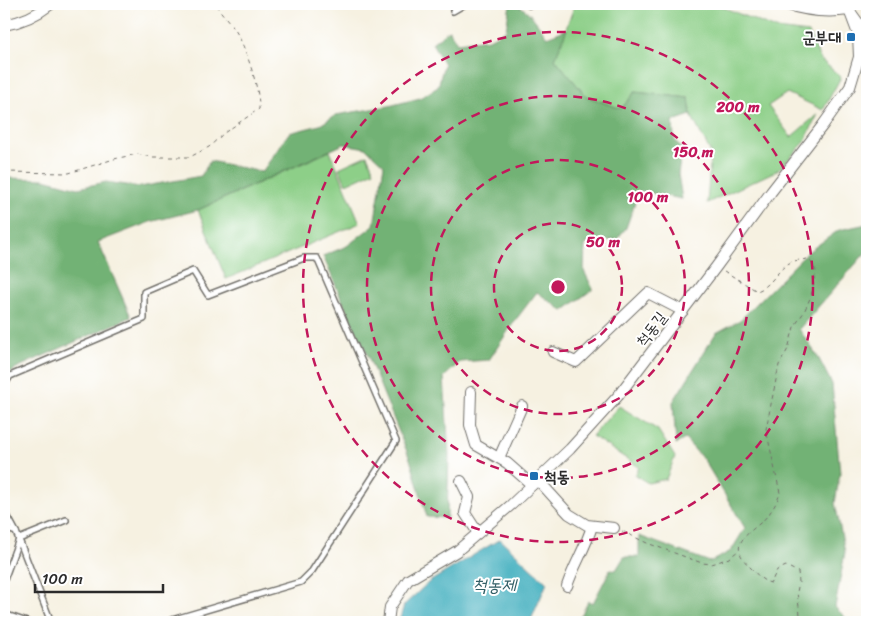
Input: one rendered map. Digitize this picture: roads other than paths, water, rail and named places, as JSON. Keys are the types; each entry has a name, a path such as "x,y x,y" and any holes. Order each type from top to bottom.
{"street":[{"path":"4,25 18,23 41,12 51,4"},
{"path":"785,4 799,8 833,12 847,7 867,35"},
{"name":"척동길","path":"388,622 390,607 408,580 457,551 478,533 570,449 618,396 765,199 823,125 850,87 859,57 858,34 847,7"},
{"path":"553,352 576,362 648,293 683,311"},
{"path":"471,392 470,425 476,445 535,482 569,514 587,525 614,528"},
{"path":"499,458 522,406"},
{"path":"461,481 469,496 465,513 478,533"},
{"path":"567,586 573,567 587,544 592,526"}],"lane":[{"path":"453,11 465,4"},
{"path":"4,386 10,376 144,319 144,292 193,271 208,295 304,258 317,258 396,441 312,571 301,582 165,622"},
{"path":"4,510 16,532 52,622"},
{"path":"4,580 19,539 66,520"},
{"path":"4,528 16,532"},
{"path":"4,614 28,622"}],"water":[{"name":"척동제","path":"500,539 547,583 530,622 399,622 404,605 429,582"}],"place":[{"name":"군부대","path":"851,37"},
{"name":"척동","path":"534,476"}]}
